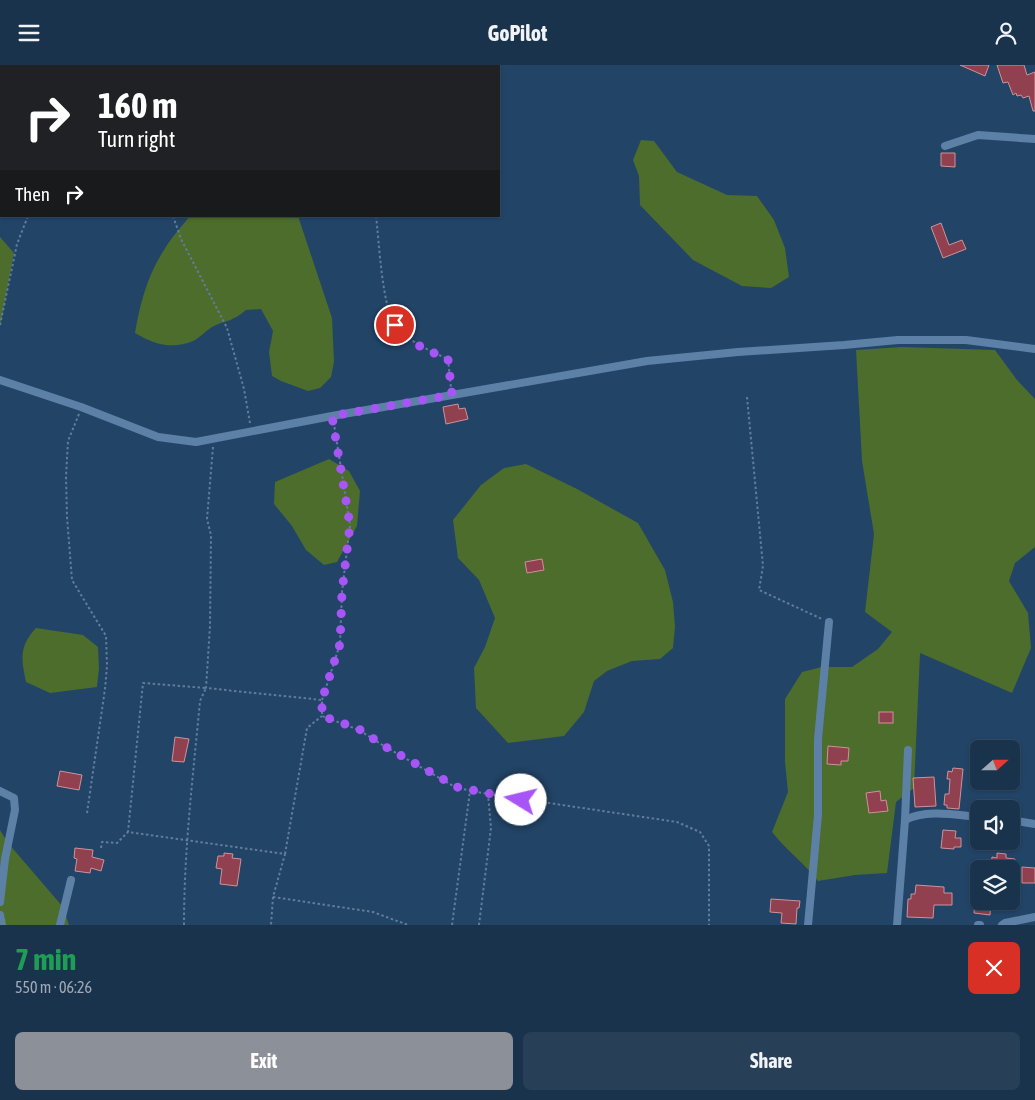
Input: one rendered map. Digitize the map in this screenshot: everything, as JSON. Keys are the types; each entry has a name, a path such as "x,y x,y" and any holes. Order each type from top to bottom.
{"street":[{"path":"945,146 978,135 1035,139"},
{"path":"0,380 81,407 158,437 196,442 332,416 648,361 771,349 908,340 966,340 1035,349"},
{"path":"808,925 818,815 818,739 829,622"},
{"path":"896,925 905,820 908,750"},
{"path":"0,791 14,799 15,810 5,859 0,902"},
{"path":"905,820 913,816 930,814 970,816"},
{"path":"1020,821 1035,823"},
{"path":"60,925 71,880"},
{"path":"0,915 2,925"},
{"path":"1002,925 1035,917"}],"path":[{"path":"0,325 17,244 28,217"},
{"path":"173,217 181,239 227,328 244,389 252,432"},
{"path":"376,217 384,297 395,325 422,348 448,359 452,395"},
{"path":"747,397 763,566 759,590 829,622"},
{"path":"81,407 68,441 66,477 72,580 106,636 107,666 87,813"},
{"path":"322,716 322,700 340,644 342,592 350,525 332,416"},
{"path":"184,925 184,875 187,840 200,701 206,688 210,626 211,535 207,519 214,439"},
{"path":"101,848 102,842 117,843 128,832 143,683 322,700"},
{"path":"322,716 359,729 384,746 457,787 470,791 677,823 700,832 709,847 709,925"},
{"path":"271,925 273,897 285,854 307,728 322,716"},
{"path":"452,925 470,791"},
{"path":"479,925 491,828 488,795"},
{"path":"128,832 285,854"},
{"path":"273,897 373,912 408,925"}],"green space":[{"path":"641,140 654,141 677,172 727,195 757,196 774,220 785,248 789,277 771,288 742,286 693,260 640,205 639,176 633,160"},
{"path":"189,217 298,217 332,318 334,362 331,377 320,388 308,391 272,376 269,352 273,331 261,309 246,310 233,319 212,327 196,340 185,344 163,345 135,333 149,280 158,260"},
{"path":"0,237 14,253 0,326"},
{"path":"902,347 995,350 1017,380 1035,399 1035,547 1015,563 1009,581 1028,613 1031,648 1012,693 920,653 914,788 896,802 887,873 855,875 818,881 772,832 788,792 785,762 785,699 802,672 822,667 852,667 878,649 892,632 865,612 874,534 862,461 856,350"},
{"path":"329,459 349,471 360,491 357,526 337,562 324,565 306,550 292,526 274,504 275,482"},
{"path":"526,464 577,489 638,523 665,570 673,602 675,627 673,648 660,659 632,661 607,671 594,681 584,712 564,736 508,743 476,708 474,668 485,647 495,618 479,580 458,558 453,520 481,485 504,468"},
{"path":"36,628 83,635 98,647 99,668 97,687 50,693 26,682 22,660 24,647"},
{"path":"0,830 8,843 63,907 69,925 4,925 0,923"}],"building":[{"path":"960,65 989,65 985,76"},
{"path":"997,65 1024,65 1027,75 1035,72 1035,111 1033,111 1029,96 1023,98 1021,95 1017,96 1016,93 1013,95 1008,82 1003,83"},
{"path":"941,153 955,153 955,167 941,166"},
{"path":"941,223 949,245 962,240 966,249 943,258 931,227"},
{"path":"458,404 459,409 465,408 468,419 446,424 443,407"},
{"path":"542,559 544,570 527,573 525,562"},
{"path":"879,712 893,712 893,723 879,723"},
{"path":"175,737 189,739 184,762 172,761"},
{"path":"828,746 849,748 848,761 841,761 841,765 827,764"},
{"path":"953,768 963,769 959,809 947,808 947,805 944,805 945,794 949,794 950,779 947,779 948,771 952,772"},
{"path":"60,771 82,775 79,790 57,786"},
{"path":"934,777 936,806 915,807 913,778"},
{"path":"880,791 881,801 886,800 888,811 869,813 866,793"},
{"path":"943,830 956,831 955,838 961,838 961,847 954,847 954,849 941,848"},
{"path":"75,848 93,850 92,857 104,860 101,871 91,868 90,873 75,871 77,859 74,858"},
{"path":"224,853 233,854 232,858 241,859 237,886 220,884 222,869 216,868 218,856 224,856"},
{"path":"997,853 1006,854 1006,858 1015,859 992,860 992,857 997,858"},
{"path":"1022,867 1035,868 1035,883 1022,883"},
{"path":"916,885 944,887 944,893 952,893 952,905 934,905 933,918 907,917 908,899 911,899 911,894 915,894"},
{"path":"771,899 800,901 799,908 797,908 796,924 781,923 782,913 770,912"},
{"path":"974,910 990,910 990,915 974,913"}],"route":[{"path":"395,325 422,348 448,359 452,395 332,416 350,525 342,592 340,644 322,700 322,716 359,729 384,746 457,787 488,795 521,800"}]}
